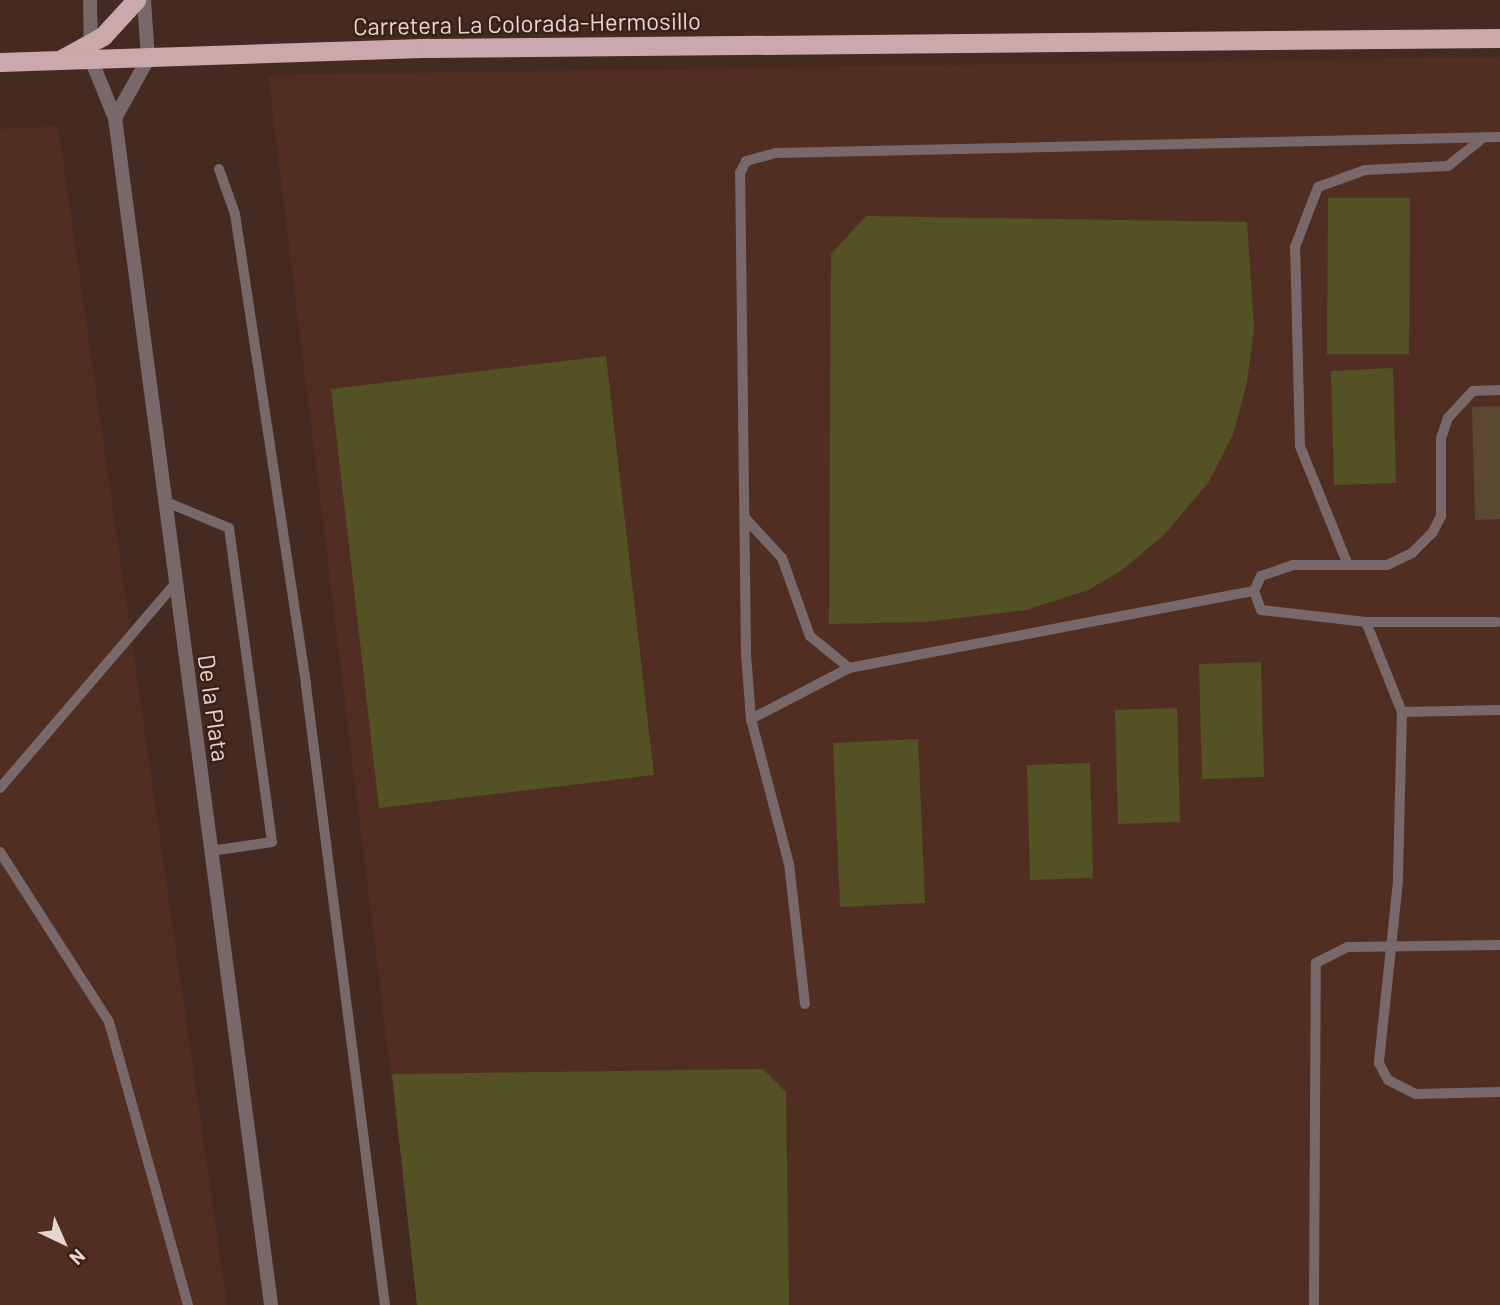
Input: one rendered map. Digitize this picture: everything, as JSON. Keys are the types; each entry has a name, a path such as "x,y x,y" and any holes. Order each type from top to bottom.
{"highway":[{"path":"91,51 135,0"},
{"name":"Carretera La Colorada-Hermosillo","path":"0,62 59,60 91,51 148,59 430,48 1500,38"}],"street":[{"path":"90,0 91,51"},
{"path":"115,117 148,59 144,0"},
{"name":"De la Plata","path":"91,51 115,117 271,1305"}],"lane":[{"path":"1348,565 1300,446 1295,247 1318,187 1365,170 1448,166 1484,137"},
{"path":"805,1004 789,864 751,719 746,654 740,173 753,157 776,153 1500,137"},
{"path":"219,169 234,214 306,686 385,1305"},
{"path":"1497,622 1366,622 1261,610 1254,591 1261,576 1293,565 1387,565 1412,553 1433,532 1441,516 1441,438 1448,418 1473,391 1500,390"},
{"path":"164,501 229,528 272,842 211,851"},
{"path":"746,519 782,558 810,636 849,668"},
{"path":"0,788 175,584"},
{"path":"751,719 849,668 1254,591"},
{"path":"1366,622 1402,712 1403,786 1393,947 1380,1063 1388,1080 1416,1094 1500,1092"},
{"path":"1402,712 1500,710"},
{"path":"0,852 109,1021 188,1305"},
{"path":"1314,1305 1316,963 1348,947 1500,945"}],"shaded area":[{"path":"1500,57 1500,1305 419,1305 268,75"},
{"path":"58,126 227,1305 0,1305 0,129"},
{"path":"1328,198 1410,198 1409,354 1327,354"},
{"path":"866,216 1247,222 1254,328 1247,382 1233,435 1208,483 1164,535 1122,570 1088,590 1026,610 925,622 829,624 831,254"},
{"path":"606,356 654,775 379,808 331,389"},
{"path":"1393,368 1396,483 1334,485 1331,371"},
{"path":"1261,662 1264,777 1202,779 1199,664"},
{"path":"1177,708 1180,822 1118,824 1115,710"},
{"path":"918,739 925,903 840,907 833,743"},
{"path":"1090,763 1093,878 1030,880 1027,765"},
{"path":"763,1069 786,1092 789,1305 417,1305 392,1074"}],"building":[{"path":"1500,406 1500,519 1475,520 1472,407"}]}
